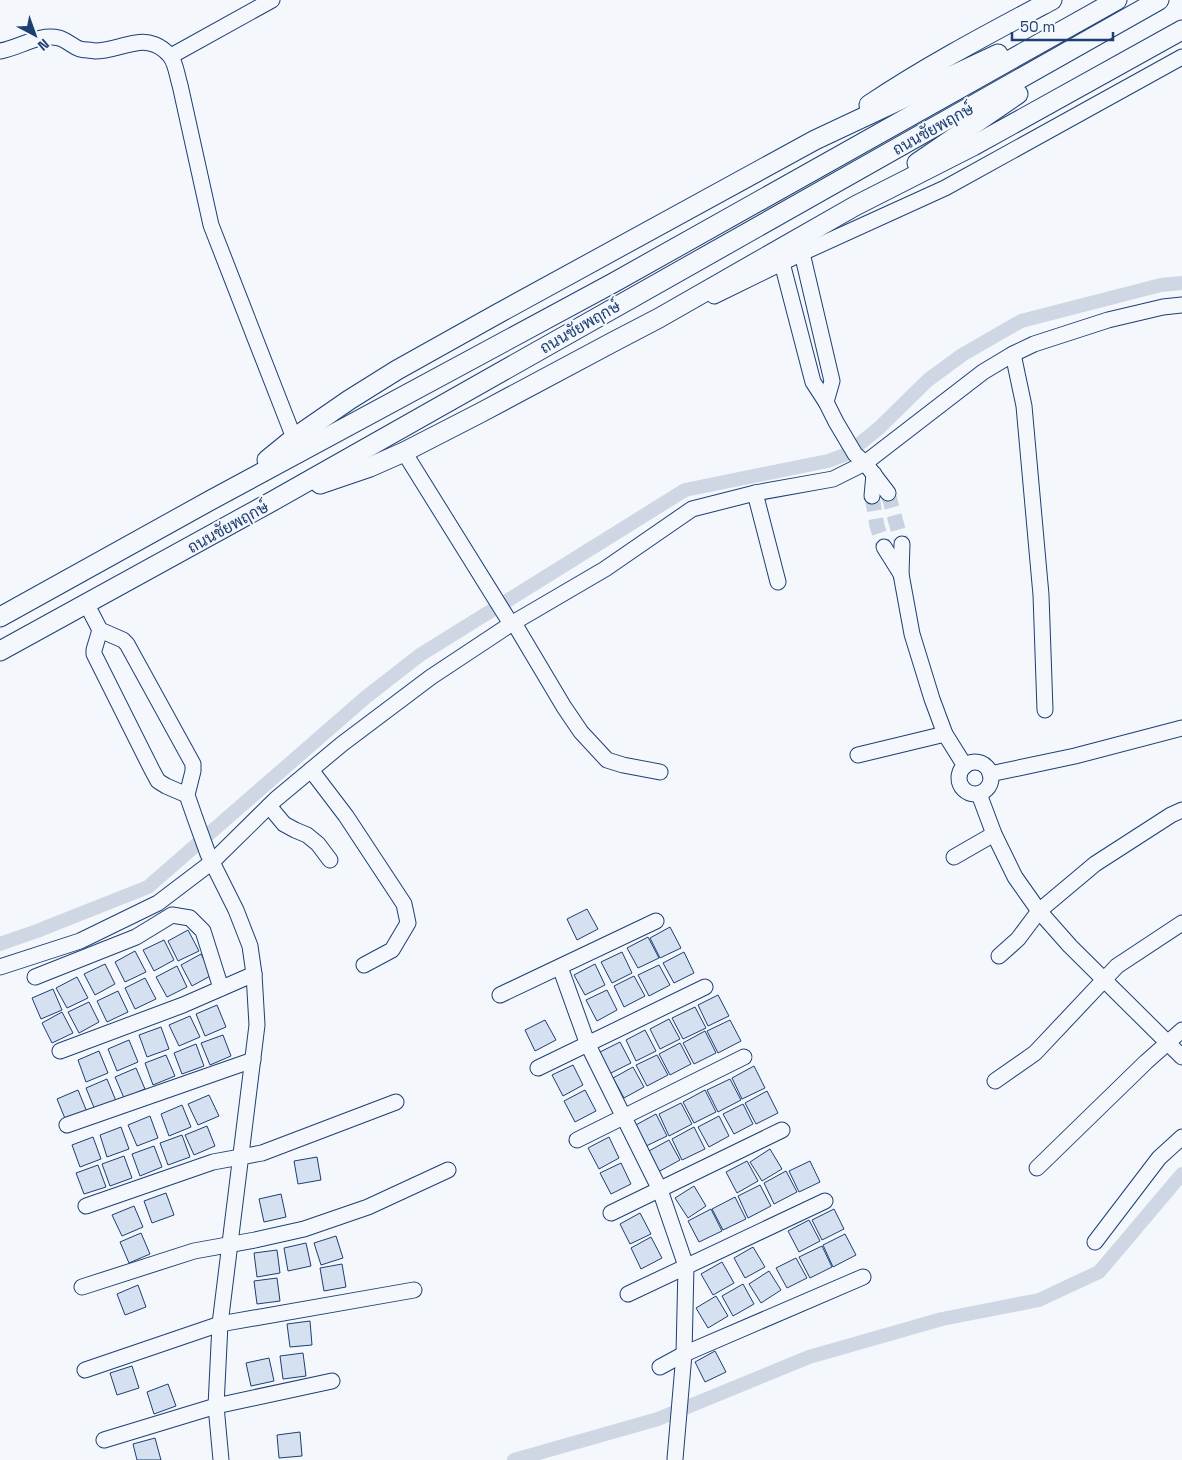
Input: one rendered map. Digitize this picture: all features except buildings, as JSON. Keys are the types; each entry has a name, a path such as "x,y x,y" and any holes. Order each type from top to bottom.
{"main road":[{"path":"977,40 1011,8 1024,0"},
{"path":"814,140 889,91 977,40 1052,0"},
{"path":"225,493 294,438 348,400 507,308 814,140 972,67 1109,0"},
{"name":"ถนนชัยพฤกษ์","path":"0,617 613,283 1117,0"},
{"name":"ถนนชัยพฤกษ์","path":"0,651 283,496 1159,0"},
{"path":"855,206 998,107 1170,0"},
{"path":"283,496 370,467 480,414 659,318 855,206 973,146 1182,30"}],"street":[{"path":"170,56 272,0"},
{"path":"0,51 44,38 59,38 80,49 96,51 138,42 152,43 170,56 175,67 211,225 294,438"},
{"path":"659,318 683,311 802,253 945,188 1182,57"},
{"path":"802,253 832,381 826,402"},
{"path":"782,263 813,382 836,422 888,493"},
{"path":"0,967 80,941 158,903 342,744 431,677 511,622 605,569 692,508 755,493 833,479 865,464 983,372 1013,354 1034,344 1108,320 1163,307 1182,305"},
{"path":"1013,354 1024,406 1041,595 1045,710"},
{"path":"404,452 495,599 581,732 607,760 660,772"},
{"path":"865,464 872,496"},
{"path":"755,493 778,582"},
{"path":"902,544 900,574 912,634 945,734 965,766"},
{"path":"884,547 900,574"},
{"path":"86,604 100,630 123,640 127,644 193,764 187,795 194,818 210,858 236,910 250,946 254,974 257,1025 220,1324 216,1406 221,1460"},
{"path":"100,630 94,654 152,770 158,781 187,795"},
{"path":"990,774 1075,756 1182,728"},
{"path":"858,756 945,734"},
{"path":"970,763 980,763 988,770 990,784 979,794 968,793 960,786 959,775 965,766 970,763"},
{"path":"311,770 346,816 404,904 408,922 392,950 364,965"},
{"path":"979,794 994,834 1015,877 1039,911 1070,946 1182,1057"},
{"path":"269,806 284,824 307,835 318,844 330,860"},
{"path":"999,956 1018,939 1039,911 1095,864 1171,815 1182,810"},
{"path":"954,857 994,834"},
{"path":"35,978 136,937 172,914 190,918 203,931 221,988"},
{"path":"500,995 656,921"},
{"path":"995,1081 1035,1053 1117,966 1182,923"},
{"path":"560,967 588,1045 660,1190 686,1266 684,1354 674,1460"},
{"path":"60,1051 182,1005 254,974"},
{"path":"538,1068 704,988"},
{"path":"1037,1168 1167,1042 1182,1030"},
{"path":"577,1140 744,1057"},
{"path":"67,1125 253,1060"},
{"path":"86,1206 213,1162 262,1153 396,1102"},
{"path":"611,1213 782,1130"},
{"path":"1095,1242 1159,1158 1182,1137"},
{"path":"82,1288 194,1250 304,1229 368,1207 448,1170"},
{"path":"628,1294 824,1201"},
{"path":"660,1367 684,1354 863,1277"},
{"path":"85,1370 220,1324 414,1290"},
{"path":"104,1440 216,1406 332,1381"}],"waterway":[{"path":"0,944 148,887 366,697 420,655 685,490 828,461 847,454 879,428 928,380 962,355 1021,321 1161,285 1182,283"},
{"path":"514,1460 658,1419 809,1357 942,1319 1039,1300 1099,1272 1182,1174"}],"tunnel":[{"path":"888,493 902,544"},
{"path":"872,496 877,526 884,547"}]}
